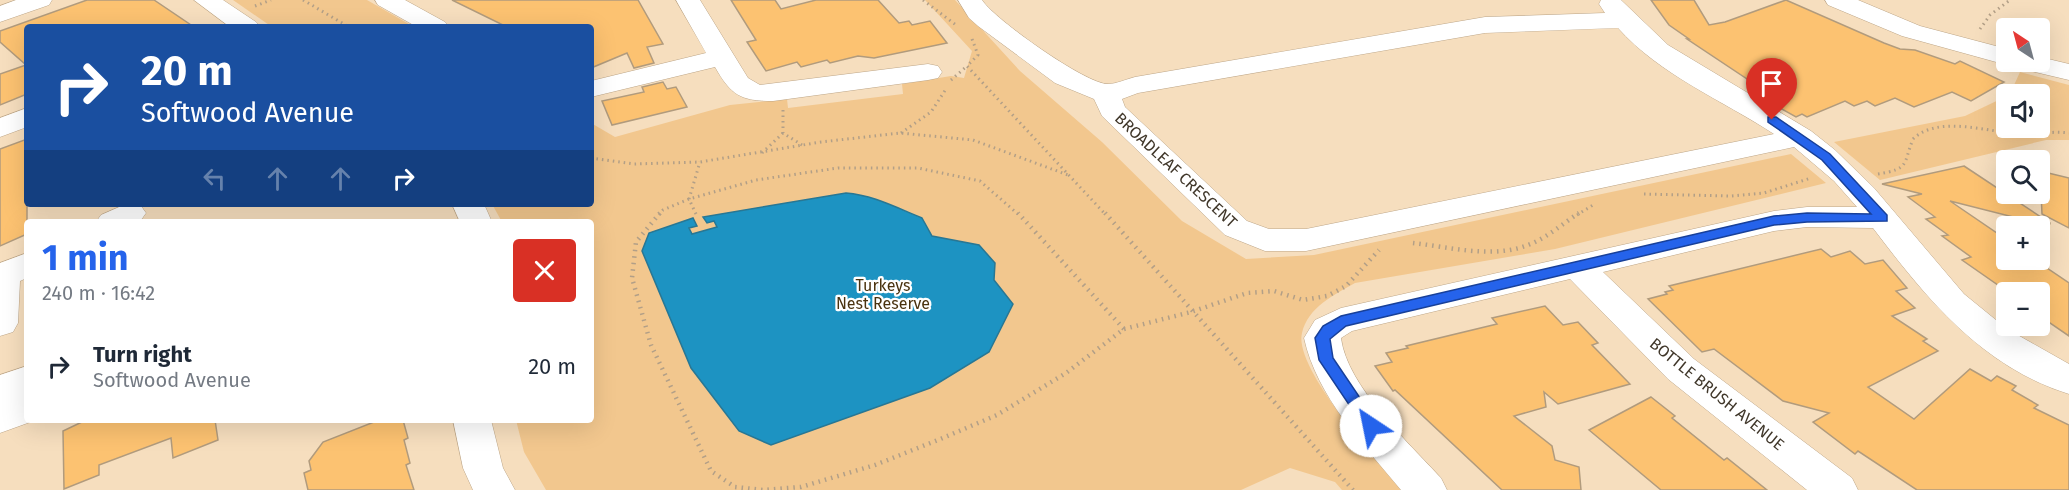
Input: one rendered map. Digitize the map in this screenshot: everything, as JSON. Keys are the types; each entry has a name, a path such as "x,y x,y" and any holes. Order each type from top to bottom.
{"street":[{"path":"206,0 242,24"},
{"path":"387,0 431,24"},
{"path":"688,0 721,57 746,91 784,92 928,72"},
{"path":"1837,0 1892,24 1996,54"},
{"path":"967,8 1053,70 1077,83 1109,95"},
{"path":"1616,10 1676,65 1801,137 1845,176 1972,321 2010,349 2069,381"},
{"name":"BROADLEAF CRESCENT","path":"1616,10 1543,21 1485,25 1135,85 1109,95 1109,105 1223,219 1251,236 1285,242 1306,240 1801,137"},
{"path":"594,88 721,57"},
{"path":"2050,67 2069,72"},
{"path":"0,128 24,118"},
{"path":"1426,490 1371,426 1326,360 1322,338 1328,329 1357,316 1774,221 1807,217 1882,218"},
{"name":"BOTTLE BRUSH AVENUE","path":"1577,266 1681,369 1837,490"},
{"path":"0,323 10,272"},
{"path":"0,389 24,381"},
{"path":"0,418 24,409"},
{"path":"473,423 483,468 494,490"}],"path":[{"path":"303,0 344,24"},
{"path":"900,133 931,112 951,80 978,55 972,39 923,0"},
{"path":"1968,47 1990,15 2010,0"},
{"path":"957,25 967,8"},
{"path":"967,66 993,96 1072,176 1191,312 1353,490"},
{"path":"760,154 783,133 784,92"},
{"path":"1874,174 1902,169 1908,162 1912,141 1917,134 1936,128 2023,134 2069,133"},
{"path":"783,133 802,145"},
{"path":"594,158 634,164 700,162 760,154 802,145 900,133 974,140 1072,176"},
{"path":"696,214 689,199 700,162"},
{"path":"1124,329 1027,222 980,181 918,168 838,168 756,180 689,199 663,210 636,242 632,278 651,345 711,471 735,487 763,490 801,487 874,465 997,415 1066,373 1124,329 1191,312 1247,293 1274,291 1303,300 1327,296 1346,286 1377,251 1386,248"},
{"path":"1638,193 1681,197 1731,196 1764,193 1817,177"},
{"path":"1405,242 1490,251 1526,247 1555,230 1575,214 1596,204"}],"green space":[{"path":"233,0 367,0 409,24 268,24"},
{"name":"Turkeys Nest Reserve","path":"925,0 955,0 1020,71 1102,142 1182,221 1246,259 1314,255 1791,154 1826,183 1555,249 1355,283 1323,303 1310,316 1302,333 1303,349 1311,368 1324,391 1358,438 1403,490 1342,490 1335,482 1290,468 1241,490 546,490 524,452 517,423 594,423 594,219 500,219 494,207 594,207 594,125 615,137 730,105 787,99 788,108 903,94 902,84 951,76 964,78 972,51"},
{"path":"2020,72 2069,85 2069,140 2046,140 1996,150 1996,152 1880,180 1834,142 1965,116 1996,101 1996,138 2050,138 2050,84 2015,84"}],"water":[{"path":"846,193 875,199 922,218 932,236 979,245 995,263 994,280 1013,304 989,352 930,388 771,445 739,431 691,368 642,251 649,233 693,218 697,226 689,228 692,234 717,227 714,221 707,223 703,217"}],"building":[{"path":"87,0 154,0 190,24 24,24 24,63 0,42 0,31"},
{"path":"452,0 638,0 663,44 647,47 654,63 634,68 627,53 594,67 594,24 501,24"},
{"path":"731,0 775,0 781,9 816,0 878,0 899,23 909,21 912,25 930,21 947,43 874,58 858,56 830,63 827,60 801,67 797,62 766,71 747,42 756,40"},
{"path":"1651,0 1694,0 1709,25 1725,22 1786,0 1884,43 1900,49 1915,50 1955,64 1960,61 2004,82 1996,84 1996,87 1971,101 1952,92 1914,107 1895,98 1875,106 1867,101 1854,106 1845,101 1807,117 1802,114 1796,117 1752,92 1762,89 1669,25"},
{"path":"24,66 24,95 0,105 0,74"},
{"path":"663,82 667,89 676,87 687,107 612,125 602,101 644,92 642,87"},
{"path":"24,140 24,207 27,207 27,219 24,219 24,235 0,246 0,149"},
{"path":"1964,166 1996,187 1996,204 2021,204 2039,216 2009,216 1950,201 1996,232 1996,270 2050,270 2069,283 2069,336 2050,323 2050,282 1996,284 1962,260 1971,257 1942,236 1948,235 1926,219 1935,217 1908,197 1922,194 1882,184"},
{"path":"2050,173 2069,178 2069,228 2050,218 2050,216 2042,214 2042,204 2050,204"},
{"path":"1821,249 1831,257 1850,251 1865,264 1883,260 1907,288 1896,291 1915,308 1892,316 1927,339 1923,341 1938,351 1868,387 1914,419 1970,369 1991,381 1997,376 2016,386 2012,390 2038,405 2034,408 2069,425 2069,490 1917,490 1858,451 1855,454 1813,422 1829,413 1783,401 1714,349 1702,352 1648,299 1667,294 1665,292 1673,290 1669,286"},
{"path":"1545,306 1563,325 1578,322 1598,343 1592,345 1630,384 1558,404 1544,392 1546,407 1514,416 1552,446 1555,460 1579,467 1581,490 1502,490 1395,390 1393,391 1375,366 1392,362 1386,353 1497,324 1492,318"},
{"path":"1651,397 1675,416 1672,418 1724,460 1727,458 1767,490 1661,490 1589,430"},
{"path":"80,423 215,423 218,440 173,458 171,438 99,465 99,475 64,489 63,431"},
{"path":"371,423 404,423 408,438 404,440 410,463 406,465 414,490 308,490 304,473 311,470 309,461 323,442"}],"route":[{"path":"1371,426 1326,360 1322,338 1328,329 1341,321 1774,221 1807,217 1882,218 1826,157 1801,137 1772,120"}]}
